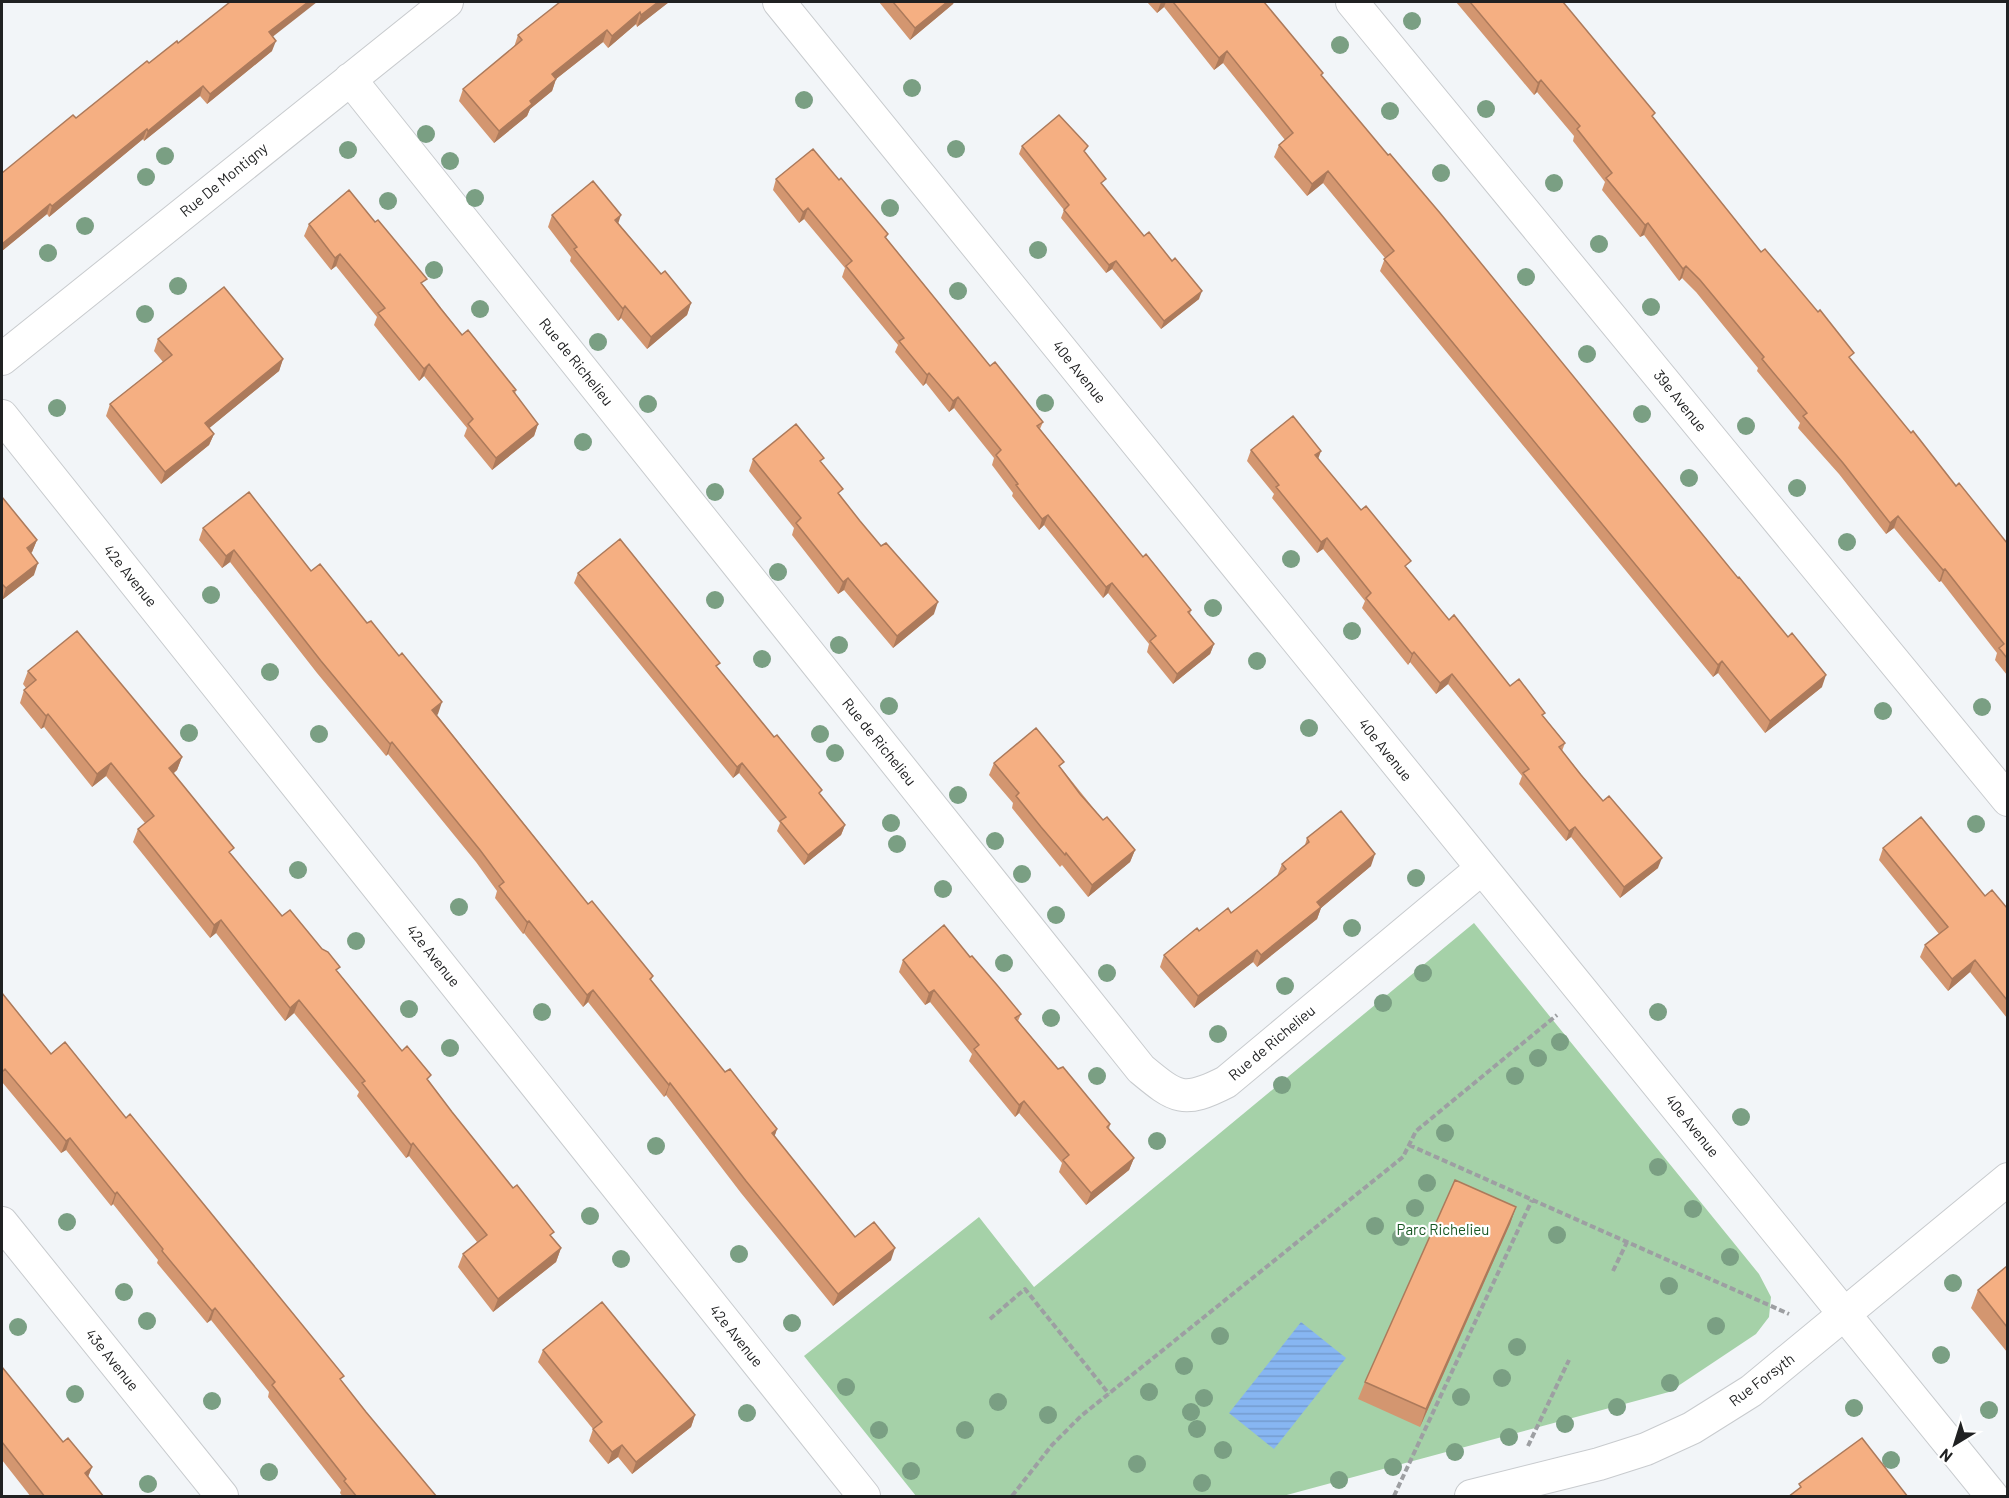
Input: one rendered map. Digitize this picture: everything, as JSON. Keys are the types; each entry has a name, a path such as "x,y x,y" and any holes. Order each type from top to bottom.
{"street":[{"name":"Rue De Montigny","path":"2,359 447,2"},
{"name":"40e Avenue","path":"779,2 1583,994 1835,1322 1992,1497"},
{"name":"39e Avenue","path":"1352,2 2007,800"},
{"name":"Rue de Richelieu","path":"350,79 1141,1069 1163,1087 1185,1097 1204,1093 1226,1082 1481,869"},
{"name":"42e Avenue","path":"2,416 864,1497"},
{"name":"Rue Forsyth","path":"1472,1497 1599,1464 1646,1449 1692,1428 1751,1391 2007,1179"},
{"name":"43e Avenue","path":"2,1223 222,1497"}],"path":[{"path":"1012,1497 1052,1445 1081,1416 1403,1157 1416,1131 1583,994"},
{"path":"1409,1144 1627,1242 1835,1322"},
{"path":"1394,1497 1532,1200"},
{"path":"1613,1271 1627,1242"},
{"path":"990,1319 1025,1289 1109,1394"},
{"path":"1507,1488 1569,1360"}],"green space":[{"name":"Parc Richelieu","path":"1474,923 1759,1274 1771,1297 1769,1317 1756,1334 1669,1392 1283,1496 916,1496 804,1356 979,1217 1034,1287"}],"water":[{"path":"1301,1322 1346,1358 1274,1449 1229,1413"}],"building":[{"path":"230,2 308,2 269,32 276,41 210,94 203,86 2,244 2,173 73,115 76,118 147,61 149,63 177,41 178,43"},
{"path":"560,2 658,2 641,15 640,12 612,36 607,30 552,74 556,79 530,101 532,104 499,131 463,89 522,40 518,35"},
{"path":"893,2 947,2 915,28"},
{"path":"1173,2 1264,2 1323,73 1321,75 1440,213 1738,578 1788,637 1792,633 1826,675 1770,721 1722,661 1718,665 1384,259 1394,251 1328,171 1312,184 1279,145 1293,133 1227,51 1219,58"},
{"path":"1470,2 1563,2 1655,113 1652,116 1761,252 1765,249 1818,312 1820,310 1854,353 1849,357 1911,433 1913,431 1956,486 1959,483 2007,543 2007,658 1999,648 2004,644 1945,569 1943,570 1898,516 1890,523 1803,416 1807,413 1762,359 1764,357 1700,280 1686,266 1683,269 1648,223 1645,225 1606,178 1612,173 1577,129 1580,126 1541,80 1538,83"},
{"path":"1059,115 1088,146 1084,151 1106,179 1101,183 1144,236 1149,232 1172,261 1175,258 1202,291 1164,321 1116,261 1109,265 1064,210 1069,205 1022,146"},
{"path":"813,149 839,180 841,178 888,234 885,237 990,366 995,362 1043,422 1037,426 1143,557 1146,554 1191,610 1188,612 1214,644 1177,674 1150,641 1156,636 1112,583 1106,587 1048,515 1042,519 996,455 1001,450 958,397 953,401 929,373 927,375 899,341 904,338 846,266 852,261 808,208 803,212 776,179"},
{"path":"593,181 621,215 615,220 661,274 665,271 691,303 651,337 625,306 623,309 574,249 577,247 552,215"},
{"path":"349,190 375,222 378,220 427,279 421,283 462,335 468,330 516,390 513,391 538,424 496,458 468,424 473,419 429,364 424,369 378,313 385,308 340,254 335,258 309,224"},
{"path":"224,287 283,359 205,423 214,434 165,472 110,404 172,355 158,339"},
{"path":"1293,416 1321,451 1315,455 1361,510 1366,506 1411,561 1405,566 1449,620 1454,615 1510,686 1519,679 1545,713 1542,715 1565,743 1559,747 1581,775 1603,801 1609,796 1662,858 1624,887 1575,827 1569,831 1523,773 1529,769 1452,674 1440,683 1414,652 1412,654 1366,598 1371,593 1327,538 1321,542 1276,487 1279,485 1251,450"},
{"path":"796,424 824,458 820,461 843,489 838,493 860,521 881,546 886,543 938,602 897,636 848,578 843,582 796,523 801,518 753,459"},
{"path":"249,492 311,571 320,564 367,623 371,621 399,656 402,653 442,702 432,710 588,904 592,901 653,976 650,979 725,1072 730,1069 777,1129 772,1133 855,1237 874,1222 895,1248 838,1294 593,990 587,995 529,921 527,922 499,886 504,882 480,850 392,742 390,744 321,661 234,550 226,556 203,528"},
{"path":"2,497 37,540 27,548 38,563 6,588 2,584"},
{"path":"620,539 720,663 716,666 774,737 777,735 822,790 819,793 845,825 808,855 780,821 786,817 742,763 737,767 578,573"},
{"path":"77,631 182,757 169,768 234,848 229,852 282,916 290,910 322,949 328,952 340,967 336,970 402,1051 407,1046 431,1075 427,1079 452,1112 513,1188 517,1185 554,1232 550,1235 561,1248 498,1299 463,1254 487,1235 413,1143 411,1145 362,1083 365,1081 299,1000 290,1008 221,920 214,925 138,829 154,816 111,763 97,774 48,714 46,716 24,690 36,680 28,671"},
{"path":"1036,728 1064,762 1059,766 1080,794 1103,820 1107,817 1135,850 1092,885 1016,796 1019,793 994,763"},
{"path":"1341,811 1375,854 1317,902 1321,907 1261,955 1257,950 1198,996 1164,955 1197,928 1199,931 1228,908 1231,913 1259,891 1286,869 1282,864 1309,842 1307,838"},
{"path":"1921,817 1985,896 1992,890 2007,908 2007,1000 1975,960 1952,979 1925,945 1948,927 1883,848"},
{"path":"944,925 1021,1014 1015,1018 1058,1069 1063,1067 1110,1124 1107,1127 1134,1158 1091,1193 1063,1160 1069,1155 1024,1101 1019,1105 974,1049 979,1045 934,990 929,993 903,960"},
{"path":"2,993 51,1054 65,1042 126,1118 130,1114 344,1376 340,1379 437,1497 357,1497 344,1481 346,1479 272,1385 275,1382 215,1308 212,1311 117,1192 115,1194 70,1138 66,1141 5,1069 2,1072"},
{"path":"1455,1180 1516,1207 1426,1409 1365,1382"},
{"path":"2007,1266 2007,1327 1978,1290"},
{"path":"602,1302 695,1415 636,1462 622,1445 612,1452 593,1429 602,1422 543,1350"},
{"path":"2,1367 63,1442 68,1438 92,1467 85,1473 104,1497 45,1497 2,1442"},
{"path":"1862,1438 1908,1497 1788,1497 1801,1487 1799,1484"}]}
